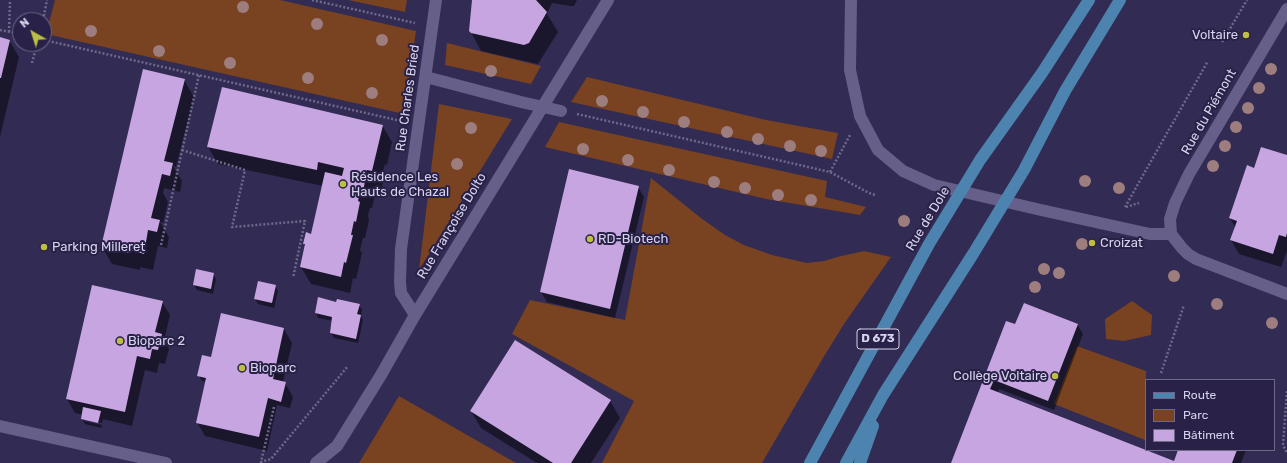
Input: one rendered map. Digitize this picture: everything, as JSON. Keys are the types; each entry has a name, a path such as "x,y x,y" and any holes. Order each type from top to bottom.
{"main road":[{"name":"Rue de Dole","path":"810,463 929,244 980,160 1042,73 1089,0"},
{"name":"D 673","path":"846,463 883,395 973,254 1024,170 1065,91 1120,0"},
{"path":"860,463 883,395"},
{"path":"800,463 826,433"}],"street":[{"name":"Rue Charles Bried","path":"414,315 401,292 401,249 436,0"},
{"name":"Rue Françoise Dolto","path":"316,463 336,446 381,375 414,315 608,0"},
{"path":"851,0 850,70 860,116 878,150 902,171 934,185 1150,234 1171,234 1182,248 1196,259 1287,294"},
{"name":"Rue du Piémont","path":"1171,234 1170,219 1172,211 1189,174 1287,9"},
{"path":"426,77 561,110"},
{"path":"0,426 166,463"}],"path":[{"path":"9,32 10,0"},
{"path":"45,12 47,0"},
{"path":"312,0 432,27"},
{"path":"1222,42 1247,0"},
{"path":"0,30 12,33"},
{"path":"52,42 419,125"},
{"path":"32,63 35,52"},
{"path":"1139,203 1125,207 1208,61"},
{"path":"160,245 199,75"},
{"path":"561,110 830,172 875,195"},
{"path":"830,172 850,135"},
{"path":"182,150 246,170 232,227 305,221 293,278"},
{"path":"1161,373 1184,306"},
{"path":"274,407 261,462 271,459 348,366"},
{"path":"1287,391 1283,445 1287,453"}],"green space":[{"path":"55,0 280,0 416,31 404,114 52,35 52,12"},
{"path":"348,0 407,0 405,12"},
{"path":"447,43 541,66 531,84 445,65"},
{"path":"587,77 766,120 838,133 832,159 571,102"},
{"path":"439,104 512,119 419,270"},
{"path":"559,122 827,181 825,197 866,207 860,215 766,199 545,147"},
{"path":"651,178 725,235 744,245 772,255 807,263 824,261 864,251 891,257 844,324 762,463 602,463 634,401 512,334 530,300 625,320"},
{"path":"1132,301 1152,315 1151,335 1124,341 1106,339 1105,319"},
{"path":"1077,346 1146,371 1145,440 1054,404"},
{"path":"399,396 516,463 359,463"}],"building":[{"path":"472,0 536,0 547,12 529,43 524,45 471,33 469,31"},
{"path":"0,37 10,40 1,78 0,78"},
{"path":"143,69 185,79 164,161 173,163 170,176 162,174 151,218 160,220 157,232 148,230 144,254 131,250 130,253 101,247"},
{"name":"Résidence Les Hauts de Chazal","path":"222,87 383,125 372,171 367,170 363,192 360,191 358,201 360,202 356,222 354,221 351,235 353,235 346,263 344,262 341,277 300,267 306,232 311,234 325,172 342,176 344,168 318,162 317,170 207,147"},
{"path":"1261,147 1287,155 1287,233 1286,237 1279,235 1273,254 1230,240 1237,221 1229,218 1247,165 1254,168"},
{"name":"RD-Biotech","path":"569,169 639,186 610,309 540,292"},
{"path":"196,269 214,273 211,289 193,285"},
{"path":"258,281 276,285 272,303 254,299"},
{"name":"Bioparc 2","path":"92,285 163,301 155,332 162,334 158,350 152,349 150,359 137,356 125,412 66,399"},
{"path":"318,297 336,302 337,299 360,304 357,314 361,315 356,339 330,333 332,317 315,313"},
{"path":"1024,303 1078,324 1048,401 994,380 990,389 1145,450 1145,451 1174,461 1178,451 1237,451 1232,463 951,463 1006,321 1015,324"},
{"name":"Bioparc","path":"221,313 284,328 273,379 286,382 281,402 268,398 259,437 196,423 206,378 197,376 202,355 211,357"},
{"path":"515,340 611,400 571,463 553,463 470,411"},
{"path":"83,407 101,411 98,423 81,419"}],"place":[{"name":"Voltaire","path":"1246,35"},
{"name":"Résidence Les Hauts de Chazal","path":"343,184"},
{"name":"RD-Biotech","path":"590,239"},
{"name":"Croizat","path":"1092,243"},
{"name":"Parking Milleret","path":"44,247"},
{"name":"Bioparc 2","path":"120,341"},
{"name":"Bioparc","path":"242,368"},
{"name":"Collège Voltaire","path":"1055,376"}]}
